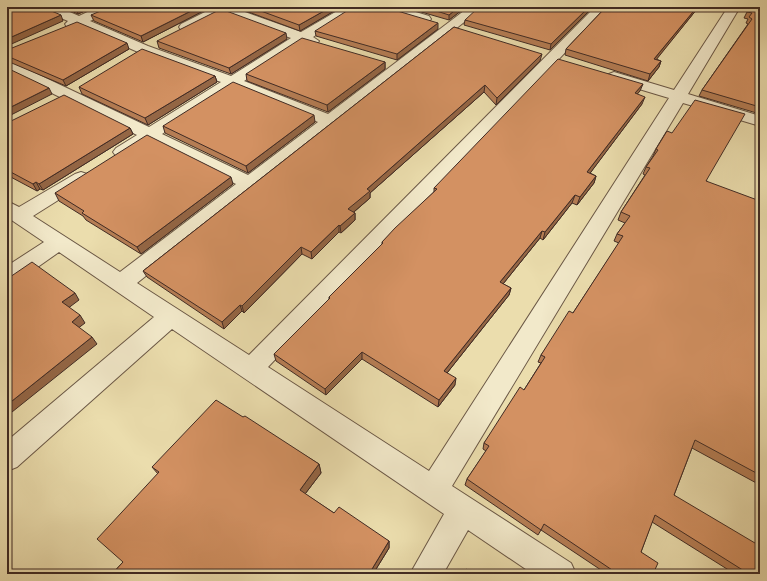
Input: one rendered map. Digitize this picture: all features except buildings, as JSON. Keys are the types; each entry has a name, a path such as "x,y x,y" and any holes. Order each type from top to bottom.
{"street":[{"path":"47,7 80,20 136,53 234,82 330,121"},
{"path":"58,30 109,7"},
{"path":"110,159 234,82 301,38 353,7"},
{"path":"385,7 458,29"},
{"path":"122,283 330,121 391,65 458,29 477,7"},
{"path":"251,369 602,7"},
{"path":"434,490 734,7"},
{"path":"136,53 221,8 323,45"},
{"path":"7,66 250,183"},
{"path":"597,72 760,121"},
{"path":"91,171 13,212 434,490 462,511 560,574"},
{"path":"7,278 59,242"},
{"path":"7,458 171,316"},
{"path":"426,574 462,511"}]}
